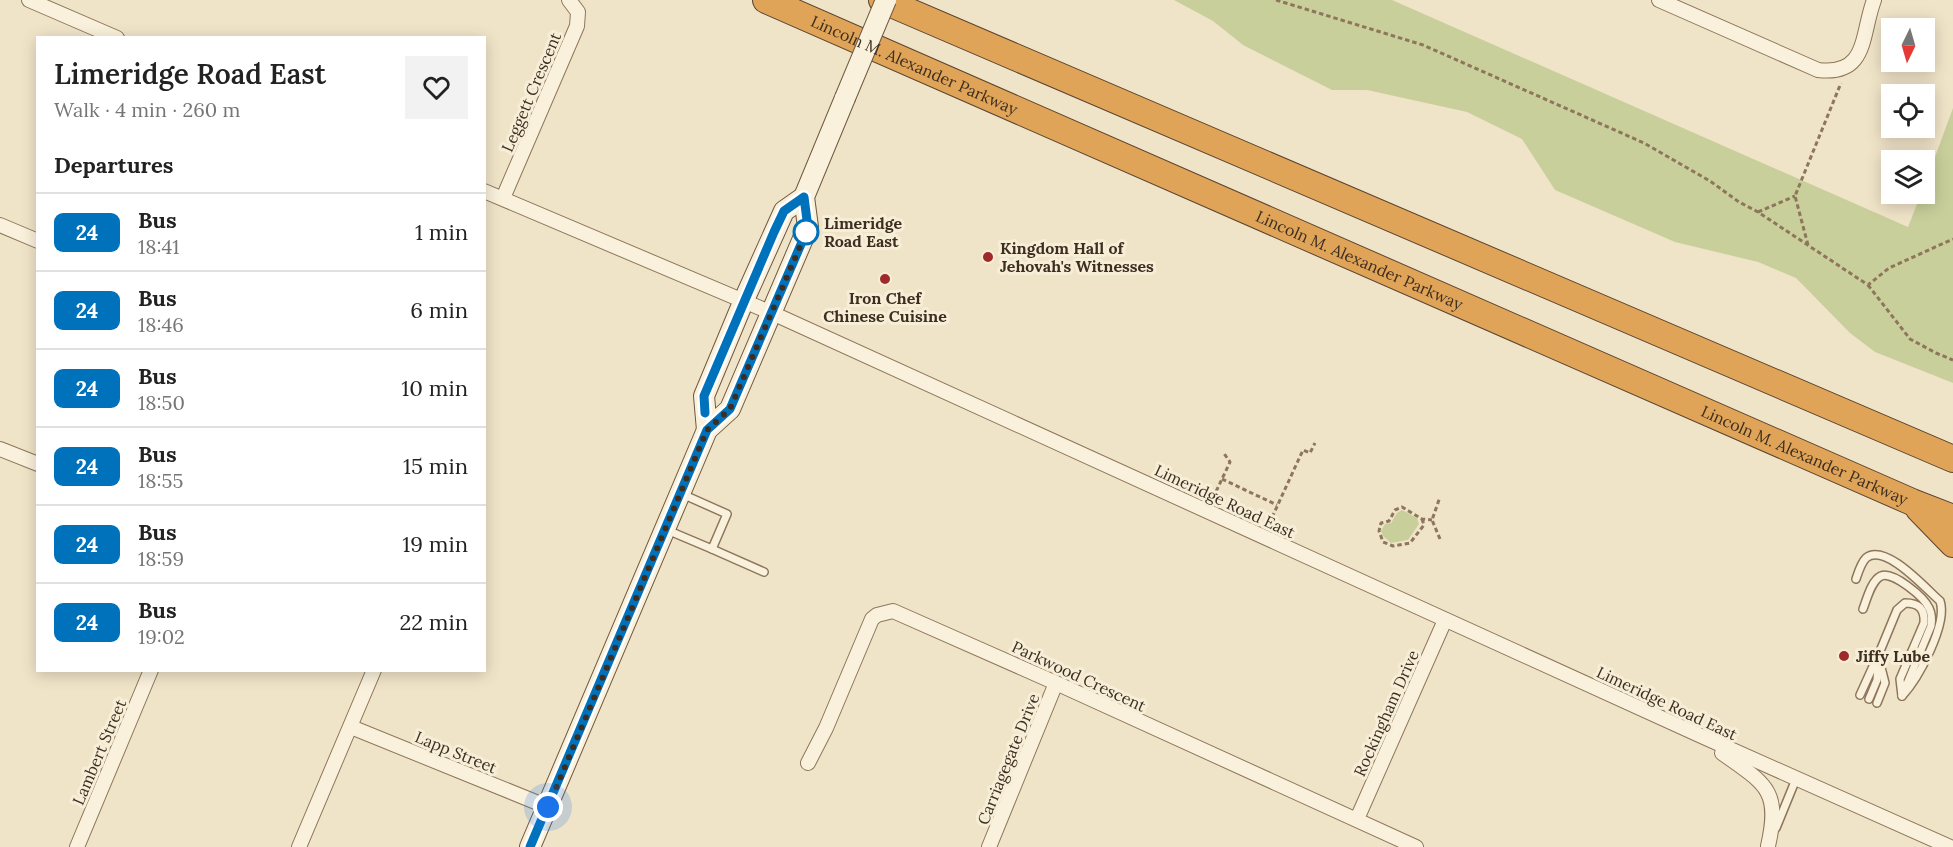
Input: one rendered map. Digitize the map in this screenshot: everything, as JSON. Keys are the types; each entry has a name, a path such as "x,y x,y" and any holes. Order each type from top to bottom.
{"highway":[{"name":"Lincoln M. Alexander Parkway","path":"766,0 1953,518"},
{"path":"884,0 1953,459"},
{"path":"1804,395 1855,403 1953,443"},
{"path":"1912,502 1953,544"}],"main road":[{"path":"530,847 707,430 730,409 808,228 804,197 884,0"},
{"path":"707,430 704,396 784,211 804,197"}],"street":[{"path":"29,0 112,36"},
{"name":"Leggett Crescent","path":"503,198 577,27 578,12 569,0"},
{"path":"1659,0 1818,70 1838,71 1847,68 1858,56 1874,0"},
{"name":"Limeridge Road East","path":"486,192 744,300 1445,620 1950,847"},
{"path":"0,225 36,240"},
{"path":"0,449 36,463"},
{"name":"Parkwood Crescent","path":"808,763 826,728 872,620 883,612 893,611 1416,847"},
{"name":"Rockingham Drive","path":"1357,819 1445,620"},
{"name":"Lambert Street","path":"77,847 150,672"},
{"path":"299,847 373,672"},
{"name":"Carriagegate Drive","path":"990,847 1056,683"},
{"name":"Lapp Street","path":"351,727 548,807"},
{"path":"1699,735 1760,780 1768,792 1773,802 1774,813 1768,847"}],"lane":[{"path":"680,494 727,514 712,549"},
{"path":"665,529 764,572"},
{"path":"1856,579 1864,560 1872,555 1883,555 1899,563 1940,602 1941,622 1914,683 1902,696"},
{"path":"1863,609 1873,584 1878,577 1887,575 1897,578 1928,605 1932,615 1930,626 1902,696"},
{"path":"1860,695 1901,605 1913,603 1921,608 1924,623 1900,679 1902,696"},
{"path":"1869,699 1877,680 1878,656"},
{"path":"1877,703 1885,683 1878,656"},
{"path":"1768,847 1796,779"}],"path":[{"path":"1276,0 1423,45 1644,143 1710,180 1739,202 1758,212 1868,285 1910,339 1953,360"},
{"path":"1808,247 1795,196 1847,68"},
{"path":"1758,212 1795,196"},
{"path":"1868,285 1889,268 1953,239"},
{"path":"1263,536 1303,450 1310,453 1315,443"},
{"path":"1207,511 1230,462 1223,452"},
{"path":"1222,479 1277,505"},
{"path":"1440,497 1432,520 1440,539"},
{"path":"1422,519 1424,525 1410,543 1393,546 1383,542 1379,531 1381,523 1389,521 1395,510 1402,507 1422,519 1432,520"}],"green space":[{"path":"1174,0 1392,0 1908,227 1917,204 1935,204 1935,157 1953,108 1953,383 1875,352 1850,333 1796,278 1758,262 1675,242 1555,190 1522,139 1467,112 1367,90 1332,90 1243,45 1213,21"},
{"path":"1402,510 1417,518 1419,524 1408,540 1391,543 1381,531 1385,524 1391,523 1397,513"}],"bus line":[{"name":"24","path":"530,847 707,430 730,409 808,228 804,197 784,211 774,232 704,396 705,413"}],"place":[{"name":"Limeridge Road East","path":"806,232"},
{"name":"Kingdom Hall of Jehovah's Witnesses","path":"988,257"},
{"name":"Iron Chef Chinese Cuisine","path":"885,279"},
{"name":"Jiffy Lube","path":"1844,656"}],"route":[{"path":"548,807 707,430 730,409 808,228 806,232"}]}
